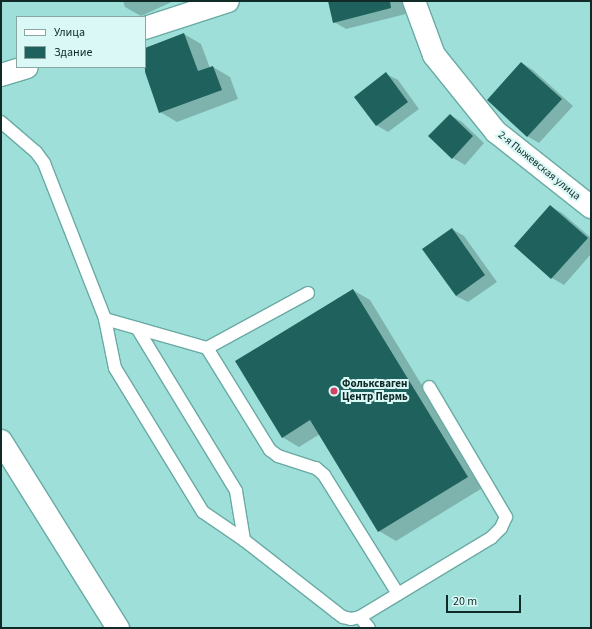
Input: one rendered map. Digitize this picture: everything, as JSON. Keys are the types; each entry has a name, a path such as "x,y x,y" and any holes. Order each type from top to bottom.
{"street":[{"path":"146,28 225,1"},
{"name":"2-я Пыжевская улица","path":"414,1 434,55 496,132 591,207"},
{"path":"1,76 24,68"},
{"path":"1,441 118,628"}],"lane":[{"path":"1,122 36,152 44,163 105,319 115,368 203,512 244,540 343,618 351,619 360,617 491,538 501,528 506,517 429,387"},
{"path":"207,348 308,293"},
{"path":"105,319 207,348 270,450 278,456 316,468 324,475 398,594"},
{"path":"137,328 236,491 244,540"},
{"path":"360,617 369,628"}],"building":[{"path":"328,1 390,1 391,8 333,23"},
{"path":"184,33 198,71 213,66 222,90 159,113 145,72 146,48"},
{"path":"521,62 562,99 527,137 487,100"},
{"path":"386,72 408,102 376,126 354,97"},
{"path":"450,114 473,136 452,159 428,136"},
{"path":"550,205 588,238 551,279 514,246"},
{"path":"452,228 485,275 456,296 422,249"},
{"name":"Фольксваген Центр Пермь","path":"353,289 468,477 378,532 310,420 282,438 235,361"}],"place":[{"name":"Фольксваген Центр Пермь","path":"334,391"}]}
